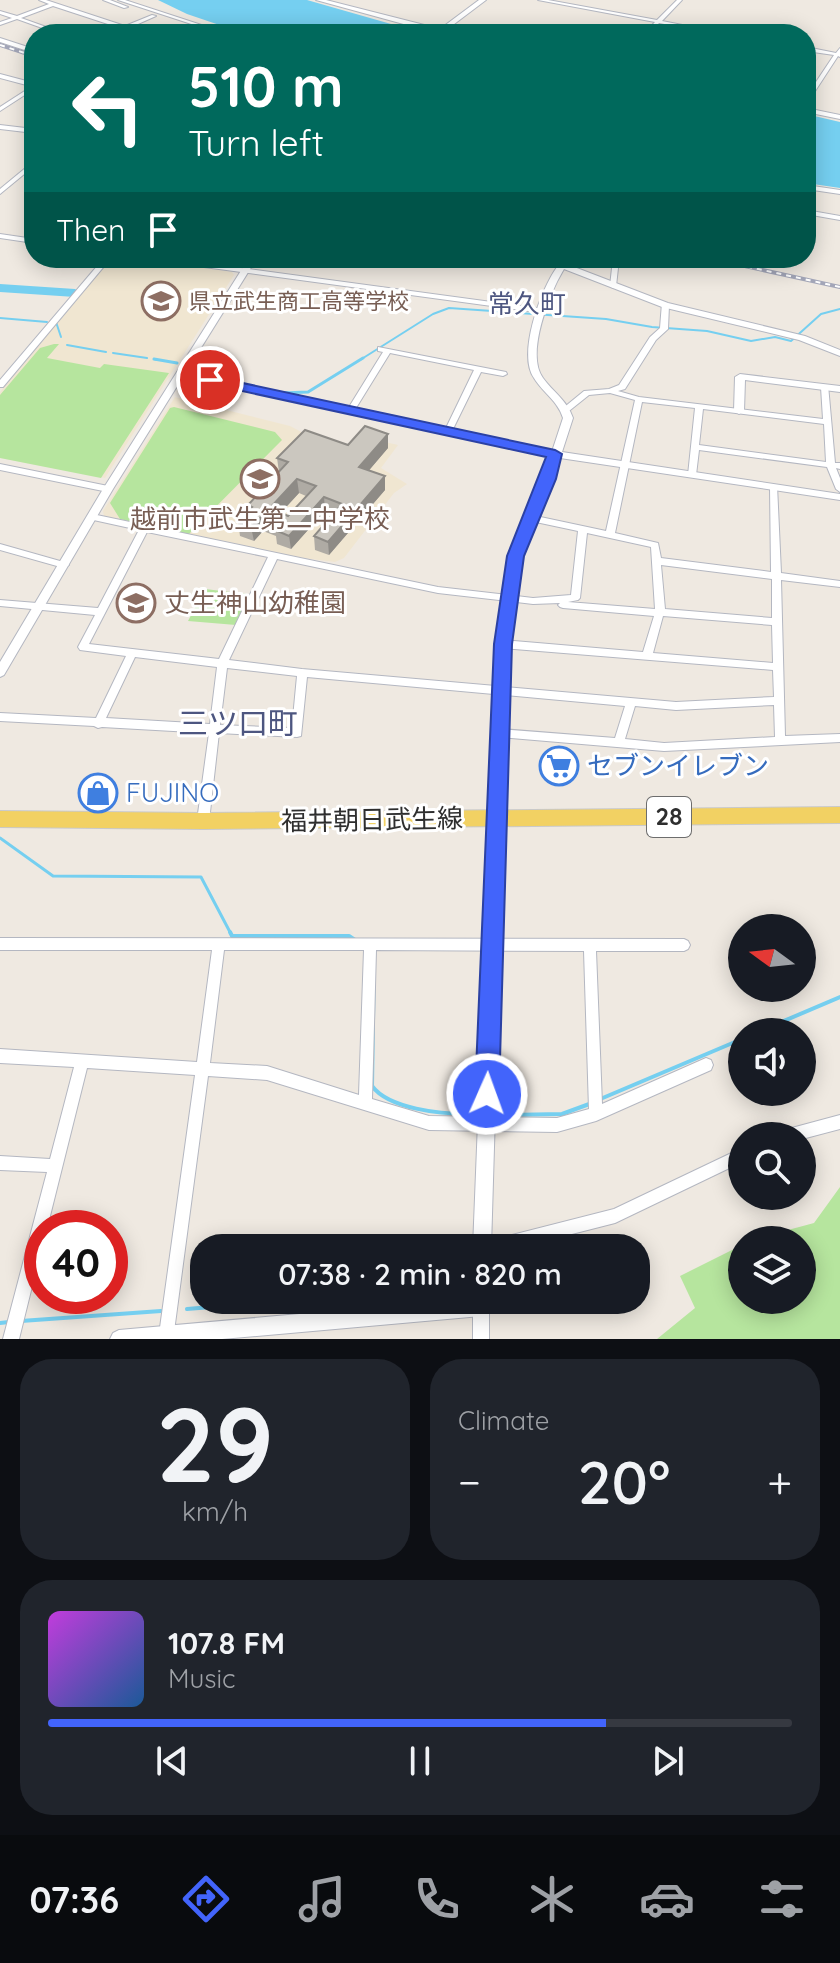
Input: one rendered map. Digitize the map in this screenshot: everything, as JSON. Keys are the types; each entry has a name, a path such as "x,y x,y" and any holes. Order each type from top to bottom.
{"main road":[{"name":"福井朝日武生線","path":"0,819 203,821 840,815"}],"street":[{"path":"41,0 113,24"},
{"path":"105,0 180,24"},
{"path":"120,0 196,24"},
{"path":"319,0 410,24"},
{"path":"451,24 483,0"},
{"path":"540,0 670,24"},
{"path":"659,22 680,0"},
{"path":"0,24 53,4"},
{"path":"0,12 35,24"},
{"path":"135,24 154,16"},
{"path":"0,40 24,48"},
{"path":"816,50 839,53 816,86"},
{"path":"0,76 24,83"},
{"path":"0,109 24,93"},
{"path":"816,112 840,117"},
{"path":"0,127 24,130"},
{"path":"0,192 24,172"},
{"path":"816,188 840,192"},
{"path":"816,214 840,218"},
{"path":"0,236 24,240"},
{"path":"0,385 99,268"},
{"path":"219,268 543,314"},
{"path":"0,672 108,489 248,268"},
{"path":"485,1234 485,1124 499,818 503,644 516,556 548,479 568,418 566,409 533,372 529,360 560,268"},
{"path":"568,268 665,305 796,337 840,353"},
{"path":"613,286 615,268"},
{"path":"566,409 587,393 622,387 653,339 664,329 665,305"},
{"path":"350,411 384,350 503,374"},
{"path":"448,432 479,369"},
{"path":"181,373 555,454 840,497"},
{"path":"739,411 740,377 840,389"},
{"path":"825,387 826,422 840,489"},
{"path":"610,391 639,399 826,422"},
{"path":"610,535 639,399"},
{"path":"692,475 699,406"},
{"path":"695,447 836,466"},
{"path":"0,467 108,489"},
{"path":"774,487 780,741"},
{"path":"92,517 273,557 340,566 438,590 778,622"},
{"path":"531,518 655,545 660,612 647,656"},
{"path":"145,528 83,647 302,673 676,706 780,701"},
{"path":"541,602 575,598 583,530"},
{"path":"0,547 64,565"},
{"path":"203,821 223,662 273,557"},
{"path":"656,561 840,584"},
{"path":"0,603 101,612"},
{"path":"503,644 779,667"},
{"path":"98,724 132,653"},
{"path":"0,717 297,733 302,673"},
{"path":"619,743 631,702"},
{"path":"500,733 664,747 840,738"},
{"path":"0,944 684,945"},
{"path":"167,1335 219,945"},
{"path":"365,1101 370,945"},
{"path":"590,946 596,1114"},
{"path":"0,1056 267,1073 429,1123 557,1125 596,1114 706,1065"},
{"path":"14,1328 82,1061"},
{"path":"816,1128 840,1122"},
{"path":"542,1234 615,1216 728,1162"},
{"path":"0,1163 55,1166"},
{"path":"119,1339 380,1314"},
{"path":"481,1314 481,1339"}],"shaded area":[{"path":"103,268 205,268 232,272 234,275 105,478 0,458 0,392"},
{"name":"越前市武生第二中学校","path":"175,397 290,426 309,436 351,448 359,436 398,445 381,468 407,484 394,493 344,558 335,562 271,554 104,516 103,511"}],"green space":[{"path":"59,344 47,358 100,368 104,364 169,373 101,478 0,458 0,395 40,348"},
{"path":"170,408 275,432 282,440 188,535 120,519 110,503"},
{"path":"205,589 247,594 249,598 236,625 188,621"},
{"path":"840,1187 840,1339 657,1339 695,1308 680,1276 728,1252 728,1314 816,1314 816,1226 803,1226 814,1223"}],"water":[{"path":"158,0 307,0 391,24 216,24"},
{"path":"816,116 840,122 840,188 816,184"}],"building":[{"path":"365,426 388,434 359,467 385,476 328,542 314,536 342,504 324,497 289,536 275,530 280,525 261,517 251,527 238,522 252,507 248,505 288,462 277,458 305,430 348,445","holes":["297,479 316,486 288,516 270,508"]}],"waterway":[{"path":"0,288 75,293"},
{"path":"360,360 433,314 449,308 606,319 652,327 707,331 751,341 775,337 791,341 821,314 840,309"},
{"path":"0,318 47,322"},
{"path":"56,322 61,337"},
{"path":"67,345 106,352"},
{"path":"113,353 147,358"},
{"path":"282,393 308,392 363,358"},
{"path":"157,360 154,359 177,363"},
{"path":"193,370 247,385"},
{"path":"0,838 53,876 201,877 231,934"},
{"path":"231,934 349,936 355,940"},
{"path":"374,954 372,1086 380,1094 403,1105 468,1114"},
{"path":"791,1018 840,997"},
{"path":"598,1100 728,1045"},
{"path":"502,1115 562,1114 592,1103"},
{"path":"21,1321 161,1311"},
{"path":"0,1323 9,1322"}],"railway":[{"path":"0,45 24,53"},
{"path":"754,268 840,287"}],"place":[{"name":"県立武生商工高等学校","path":"161,301"},
{"name":"越前市武生第二中学校","path":"260,479"},
{"name":"丈生神山幼稚園","path":"136,603"},
{"name":"セブンイレブン","path":"559,766"},
{"name":"FUJINO","path":"98,793"}],"district":[{"name":"常久町","path":"527,304"},
{"name":"三ツ口町","path":"238,724"}],"route":[{"path":"210,380 555,454 516,556 503,644 487,1094"}]}
